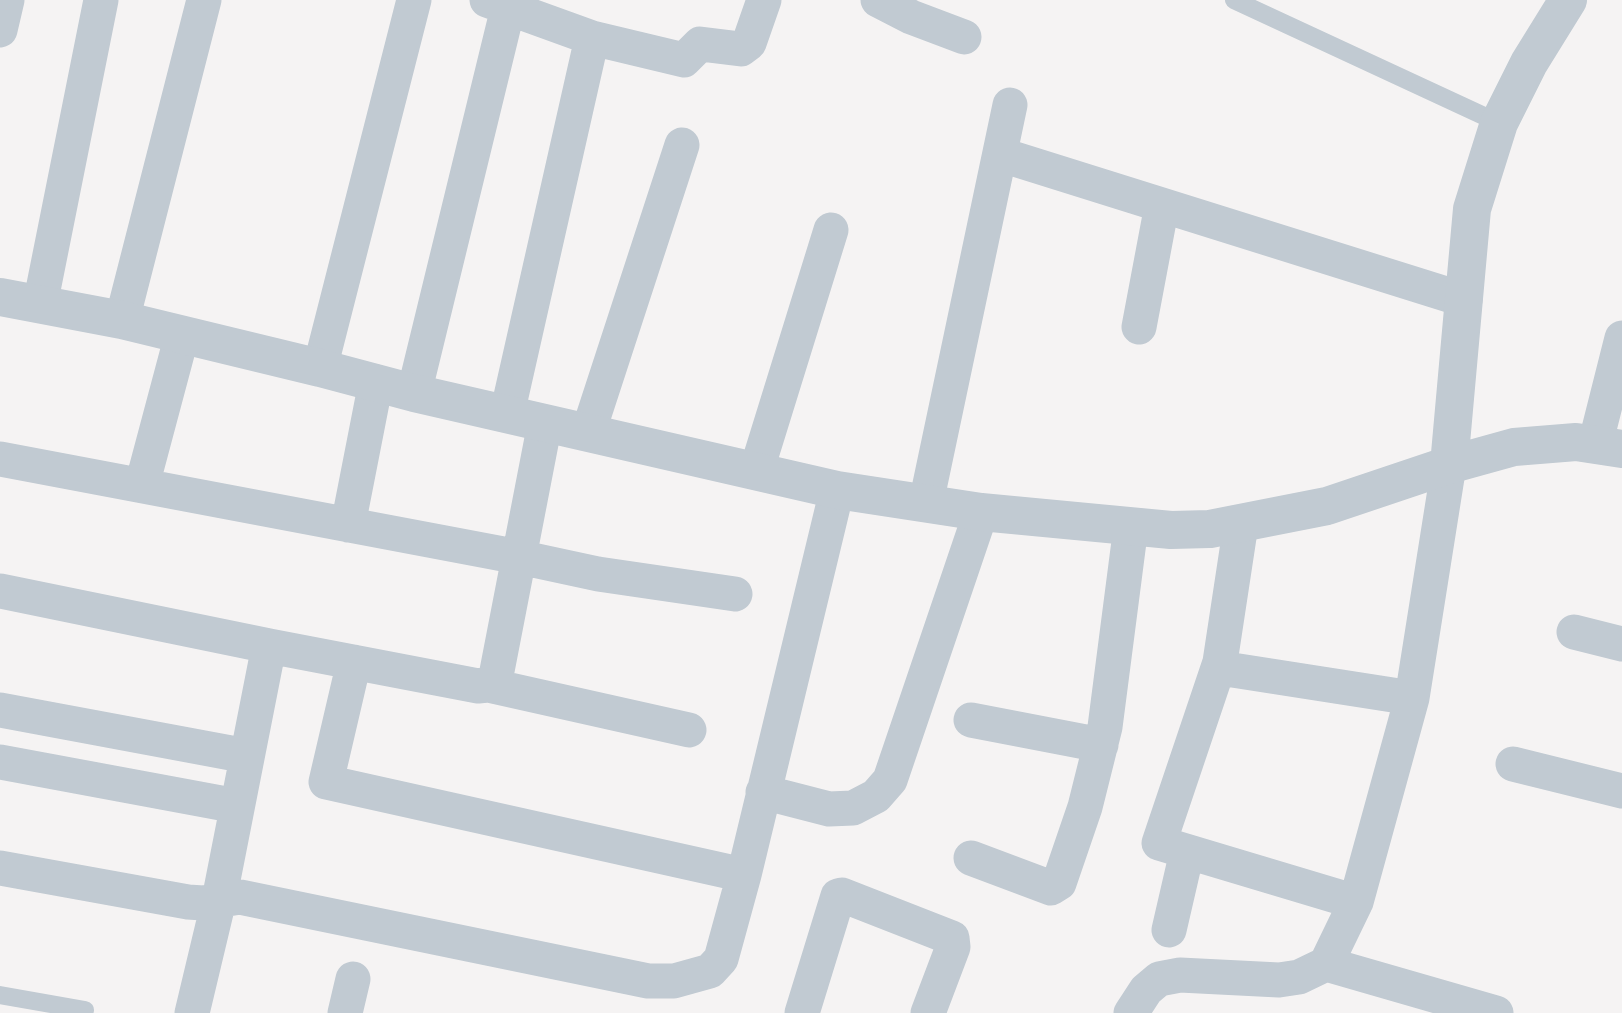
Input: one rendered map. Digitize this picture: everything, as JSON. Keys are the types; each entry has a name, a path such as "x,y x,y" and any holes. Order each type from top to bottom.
{"street":[{"path":"0,30 7,0"},
{"path":"40,305 101,0"},
{"path":"122,320 204,0"},
{"path":"320,368 414,0"},
{"path":"414,393 497,4 592,38 684,60 701,44 741,48 749,43 764,0"},
{"path":"878,0 911,17 964,37"},
{"path":"1131,1013 1146,990 1160,979 1180,975 1279,980 1299,977 1326,964 1356,902 1412,698 1449,465 1472,209 1499,123 1529,63 1567,0"},
{"path":"507,414 592,38"},
{"path":"926,503 1002,155 1010,105"},
{"path":"588,433 682,145"},
{"path":"1002,155 1465,300"},
{"path":"1139,327 1163,205"},
{"path":"756,472 831,230"},
{"path":"0,297 122,320 414,393 836,490 981,512 1171,530 1210,529 1327,506 1449,465 1514,447 1576,442 1609,447 1622,338"},
{"path":"142,485 182,335"},
{"path":"348,525 376,382"},
{"path":"488,685 496,676 545,423"},
{"path":"0,459 598,574 735,594"},
{"path":"0,868 163,899 203,903 240,897 648,981 674,981 710,971 721,960 744,875 836,490"},
{"path":"762,792 829,809 853,808 876,796 890,780 981,512"},
{"path":"1241,524 1220,662 1160,844 1356,902"},
{"path":"971,858 1051,888 1059,883 1085,807 1105,726 1131,526"},
{"path":"0,591 269,646 478,686 488,685 689,730"},
{"path":"1574,632 1622,644"},
{"path":"192,1013 219,900 269,646"},
{"path":"354,662 326,782 744,875"},
{"path":"1220,662 1226,669 1412,698"},
{"path":"0,710 247,756"},
{"path":"971,720 1101,745"},
{"path":"0,762 237,806"},
{"path":"1513,764 1622,791"},
{"path":"1169,930 1187,852"},
{"path":"802,1013 838,896 845,895 952,938 953,947 928,1013"},
{"path":"1326,964 1496,1013"},
{"path":"345,1013 353,978"}],"lane":[{"path":"1234,0 1499,123"},
{"path":"0,995 85,1010"}]}
